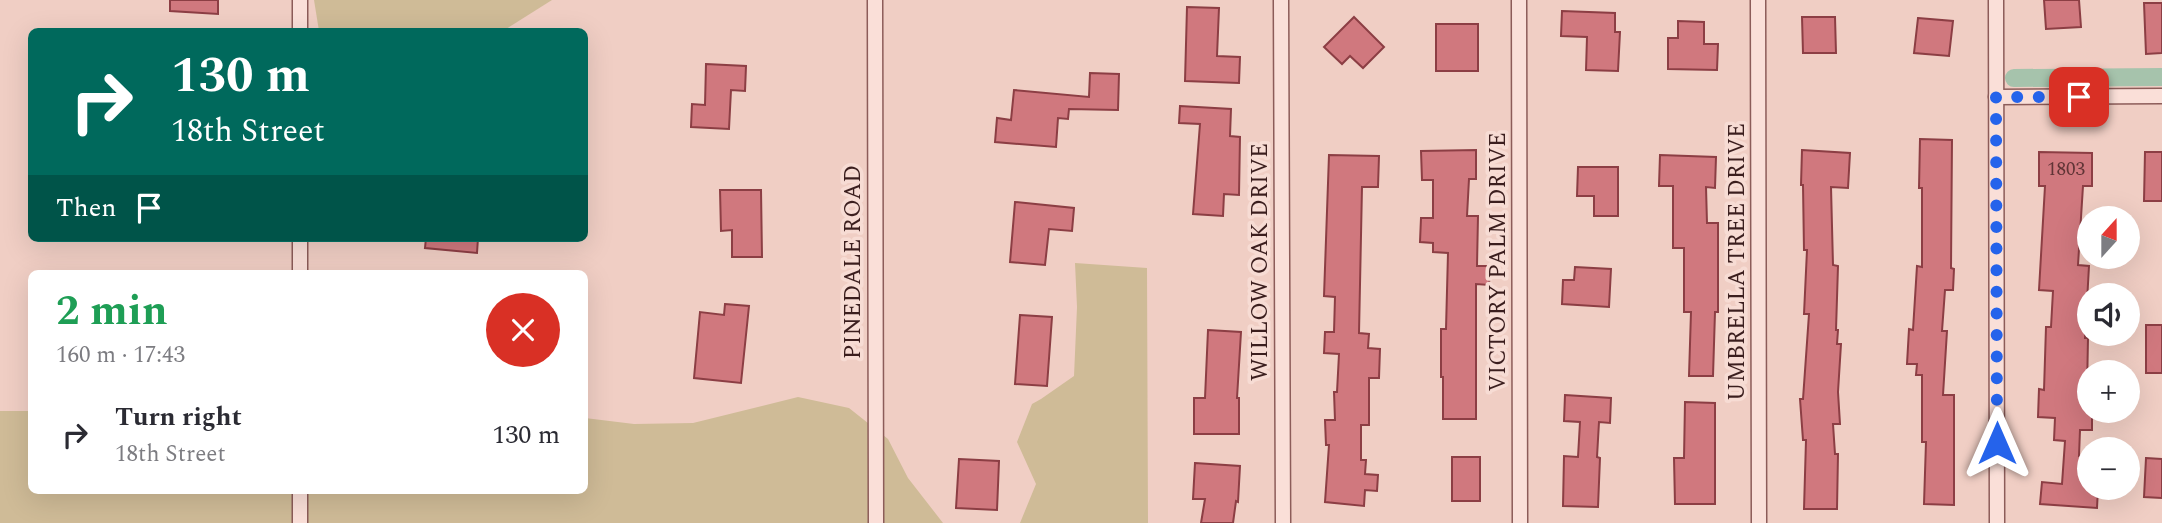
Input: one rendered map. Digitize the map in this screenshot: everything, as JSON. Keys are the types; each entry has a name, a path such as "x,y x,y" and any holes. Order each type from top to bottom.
{"street":[{"path":"300,0 300,28"},
{"name":"PINEDALE ROAD","path":"875,0 876,523"},
{"name":"WILLOW OAK DRIVE","path":"1281,0 1283,523"},
{"name":"VICTORY PALM DRIVE","path":"1519,0 1520,523"},
{"name":"UMBRELLA TREE DRIVE","path":"1758,0 1759,523"},
{"path":"1996,0 1997,523"},
{"path":"1996,97 2162,96"},
{"path":"300,242 300,270"},
{"path":"300,494 300,523"}],"shaded area":[{"path":"314,0 552,0 508,28 319,28"},
{"path":"1075,263 1147,268 1148,523 1020,523 1036,484 1017,442 1032,404 1074,376 1077,307"},
{"path":"798,397 849,408 888,439 908,478 943,523 0,523 0,411 28,411 28,494 588,494 588,418 634,424 693,423"}],"building":[{"path":"170,0 218,0 218,14 170,11"},
{"path":"2044,0 2079,0 2081,27 2046,29"},
{"path":"2144,3 2162,3 2162,53 2146,54"},
{"path":"1187,7 1219,8 1217,56 1240,57 1239,83 1185,81"},
{"path":"1562,11 1615,13 1615,32 1620,32 1618,71 1586,70 1587,37 1561,36"},
{"path":"1354,17 1384,47 1363,68 1350,56 1342,64 1324,47"},
{"path":"1802,17 1835,17 1836,53 1803,53"},
{"path":"1918,18 1953,21 1949,56 1914,53"},
{"path":"1678,21 1704,22 1704,44 1718,44 1717,70 1668,69 1668,38 1678,38"},
{"path":"1436,24 1478,24 1478,71 1436,71"},
{"path":"706,64 746,66 745,91 731,90 729,129 691,127 692,104 705,105"},
{"path":"1090,73 1119,74 1118,110 1069,109 1068,119 1058,118 1056,147 995,142 997,118 1011,120 1014,90 1089,97"},
{"path":"1180,106 1231,109 1230,136 1240,137 1239,195 1224,194 1223,216 1193,214 1200,124 1179,123"},
{"path":"1920,139 1952,140 1953,290 1945,290 1942,331 1947,331 1943,395 1954,395 1954,505 1924,504 1926,442 1922,442 1922,375 1916,375 1917,364 1907,364 1909,329 1913,330 1917,266 1922,267"},
{"path":"1476,150 1476,179 1469,179 1467,216 1478,216 1477,266 1490,266 1489,285 1476,284 1476,419 1443,419 1441,329 1446,329 1448,253 1433,252 1433,243 1420,242 1421,218 1433,218 1433,180 1422,180 1421,151"},
{"path":"1802,150 1850,153 1848,188 1831,187 1833,265 1838,266 1836,330 1837,344 1841,344 1838,392 1840,424 1833,424 1835,454 1838,454 1837,509 1804,509 1806,440 1803,440 1800,399 1803,399 1809,314 1804,314 1807,250 1804,250"},
{"path":"2039,152 2092,153 2092,186 2083,186 2082,206 2077,206 2077,270 2089,270 2088,283 2077,283 2077,346 2088,346 2088,360 2077,360 2077,423 2092,423 2092,430 2080,430 2080,437 2077,437 2077,500 2097,500 2097,508 2040,504 2042,482 2062,484 2065,441 2054,440 2055,418 2038,417 2039,389 2044,390 2046,327 2051,327 2053,291 2039,290 2045,186 2039,186"},
{"path":"2145,152 2162,152 2162,201 2144,201"},
{"path":"1329,155 1379,156 1378,187 1362,187 1359,333 1369,334 1368,348 1380,349 1379,378 1369,378 1369,425 1361,425 1361,460 1366,460 1365,474 1378,475 1377,491 1365,490 1364,506 1325,502 1329,445 1326,445 1325,420 1335,420 1334,392 1337,392 1339,354 1324,353 1325,332 1334,332 1335,297 1324,296"},
{"path":"1660,155 1716,157 1715,188 1706,187 1707,223 1718,223 1718,312 1715,312 1713,376 1689,376 1691,312 1684,312 1684,248 1673,248 1673,186 1659,186"},
{"path":"1578,167 1618,167 1618,216 1594,216 1594,196 1577,196"},
{"path":"720,190 761,190 762,257 732,257 732,230 721,231"},
{"path":"1015,202 1074,208 1072,231 1049,229 1045,265 1010,262"},
{"path":"426,242 478,242 477,253 425,248"},
{"path":"1575,267 1611,269 1609,307 1562,304 1563,280 1574,280"},
{"path":"725,304 749,306 741,383 694,378 700,312 724,315"},
{"path":"1020,315 1052,317 1047,386 1015,384"},
{"path":"2146,325 2162,325 2162,373 2146,373"},
{"path":"1208,330 1241,332 1237,398 1239,434 1194,434 1194,398 1205,398"},
{"path":"1565,395 1611,398 1610,423 1599,422 1598,507 1563,506 1564,456 1578,457 1580,422 1564,421"},
{"path":"1685,402 1715,403 1715,504 1675,504 1674,458 1684,458"},
{"path":"1452,457 1480,457 1480,501 1452,501"},
{"path":"2146,458 2162,459 2162,498 2144,497"},
{"path":"959,459 999,461 997,510 956,508"},
{"path":"1195,463 1240,466 1238,502 1236,501 1233,523 1201,523 1205,499 1193,499"}],"waterway":[{"path":"2014,78 2162,77"}],"route":[{"path":"1997,443 1996,97 2079,97"}]}
